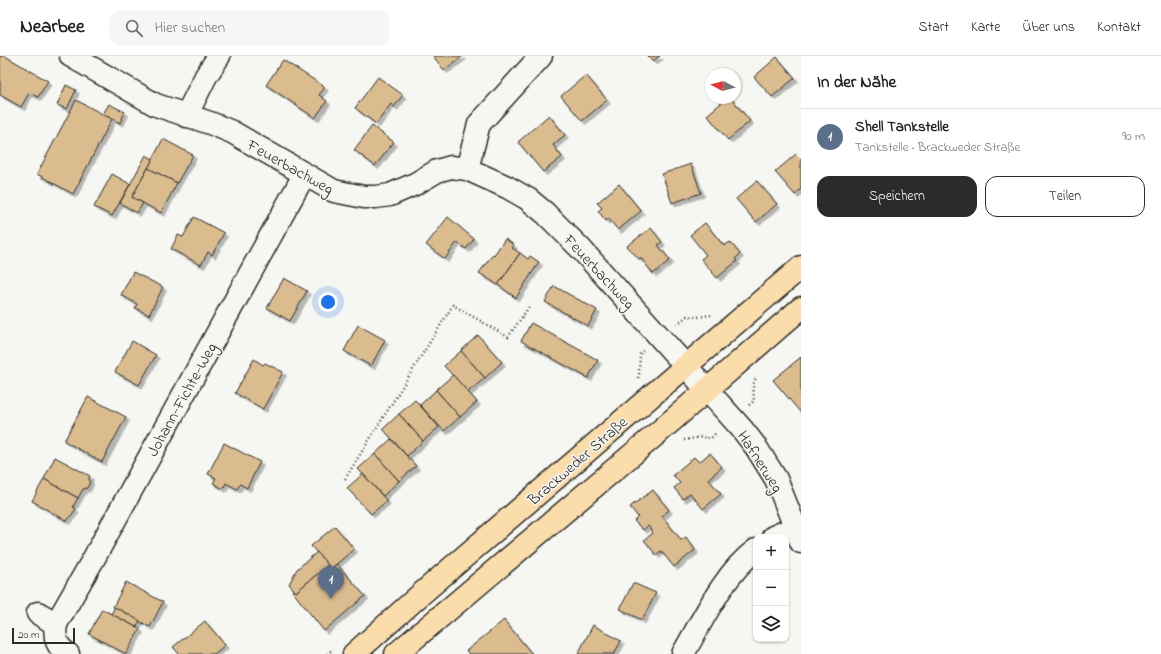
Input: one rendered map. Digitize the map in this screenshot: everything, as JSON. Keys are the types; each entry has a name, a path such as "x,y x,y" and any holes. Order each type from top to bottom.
{"main road":[{"name":"Brackweder Straße","path":"354,654 420,595 801,267"},
{"name":"Brackweder Straße","path":"396,654 660,431 706,389 754,350 801,308"}],"street":[{"name":"Feuerbachweg","path":"71,56 156,105 232,132 334,191 364,197 390,195 415,184 437,171 451,167 467,169 507,187 528,199 545,213 580,248 706,389"},
{"path":"186,116 218,56"},
{"path":"467,169 479,124 541,56"},
{"name":"Johann-Fichte-Weg","path":"56,624 94,558 304,174"},
{"name":"Hafnerweg","path":"706,389 742,430 769,468 781,491 798,534"},
{"path":"683,654 714,601 732,575 753,552"},
{"path":"38,613 56,624 54,635 57,643 62,651 68,654"}],"path":[{"path":"345,479 452,305 508,337 530,307"}],"building":[{"path":"0,56 5,56 48,81 38,97 29,93 21,107 0,95"},
{"path":"433,56 463,56 444,70"},
{"path":"648,56 660,56 653,61"},
{"path":"777,57 795,78 772,97 754,77"},
{"path":"283,60 325,87 319,95 327,101 315,118 266,85"},
{"path":"586,75 607,100 582,121 561,96"},
{"path":"378,77 403,95 394,107 391,104 376,124 355,108"},
{"path":"66,85 76,90 67,109 57,105"},
{"path":"76,100 112,119 73,194 37,174"},
{"path":"109,104 125,112 120,123 103,114"},
{"path":"720,104 736,104 750,121 728,140 707,115"},
{"path":"549,115 565,135 553,145 562,157 543,172 518,142"},
{"path":"372,126 394,142 375,166 354,150"},
{"path":"163,139 193,155 177,183 148,168"},
{"path":"796,154 801,159 801,189 795,195 775,172"},
{"path":"146,155 153,159 132,197 143,203 137,213 120,203"},
{"path":"691,164 701,193 672,203 662,174"},
{"path":"148,168 177,183 161,213 132,197"},
{"path":"112,174 130,184 112,216 94,207"},
{"path":"757,181 777,204 756,222 736,199"},
{"path":"619,184 641,211 618,230 608,218 606,221 598,211 602,208 597,203"},
{"path":"194,217 224,233 212,255 208,252 201,265 171,249 178,235 183,237"},
{"path":"448,217 474,239 466,249 457,242 445,259 426,245"},
{"path":"705,223 724,246 730,242 740,254 735,259 737,261 717,278 701,259 706,255 690,235"},
{"path":"651,228 662,242 658,245 670,260 653,274 641,258 639,259 627,246"},
{"path":"505,239 514,245 512,248 520,253 498,285 479,273"},
{"path":"520,253 528,259 530,256 539,262 516,298 498,285"},
{"path":"133,272 163,287 149,315 135,308 137,304 121,295"},
{"path":"284,278 307,291 290,321 267,308"},
{"path":"554,286 597,310 588,326 545,302"},
{"path":"531,323 598,360 588,378 521,341"},
{"path":"358,325 385,340 371,366 344,351"},
{"path":"478,335 502,362 485,378 461,351"},
{"path":"132,341 156,355 139,385 115,372"},
{"path":"461,351 485,378 468,392 444,366"},
{"path":"801,357 801,413 773,380"},
{"path":"254,359 263,365 265,363 283,372 263,409 235,393"},
{"path":"453,375 477,402 460,417 436,390"},
{"path":"436,390 460,417 444,431 420,405"},
{"path":"88,397 126,417 102,462 64,441"},
{"path":"415,400 439,427 423,441 399,414"},
{"path":"399,414 423,441 407,456 383,429"},
{"path":"391,439 416,466 399,481 375,454"},
{"path":"224,443 260,462 247,488 240,484 237,489 226,483 223,489 213,483 216,478 208,474"},
{"path":"710,453 722,467 708,479 721,494 703,509 690,493 683,499 674,488 680,483 673,475 694,457 699,462"},
{"path":"375,454 399,481 383,496 358,469"},
{"path":"55,457 90,476 90,482 87,488 83,489 78,498 44,479"},
{"path":"363,474 387,501 371,514 347,488"},
{"path":"44,479 78,498 73,507 76,509 67,521 32,501"},
{"path":"653,490 669,510 662,516 681,540 686,537 695,550 674,567 661,551 656,555 644,540 653,533 648,526 643,530 634,521 638,517 630,507"},
{"path":"335,526 354,549 331,569 311,546"},
{"path":"317,552 328,565 296,592 289,584 297,569"},
{"path":"337,564 365,596 324,631 292,591 294,590 296,592 328,565 331,569"},
{"path":"126,582 163,602 150,627 113,607"},
{"path":"633,583 656,593 642,620 620,609"},
{"path":"115,607 140,621 136,627 111,614"},
{"path":"102,609 140,629 126,654 89,634"},
{"path":"504,620 532,654 469,654 466,651"},
{"path":"205,621 225,645 214,654 179,654 173,647"},
{"path":"593,625 621,641 614,654 578,654"}],"place":[{"name":"Shell Tankstelle","path":"331,599"}]}
